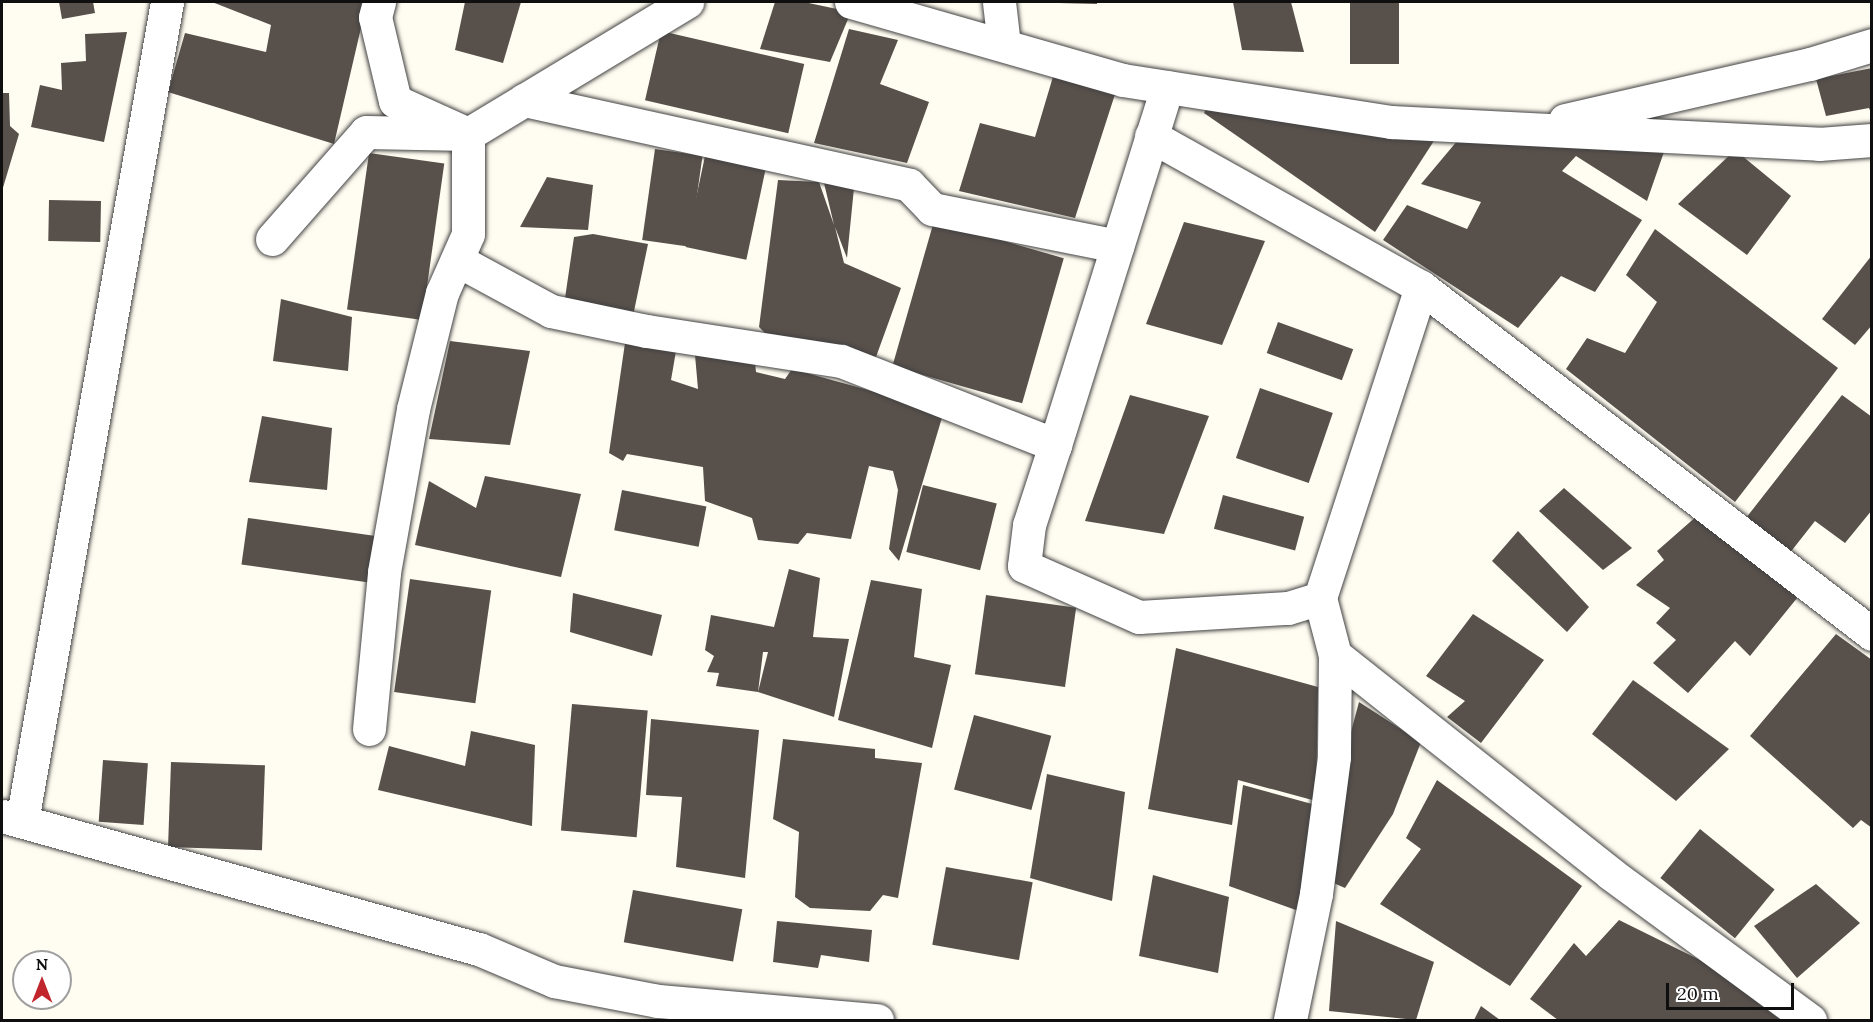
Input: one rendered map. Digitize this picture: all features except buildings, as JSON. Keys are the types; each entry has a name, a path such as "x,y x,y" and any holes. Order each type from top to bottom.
{"street":[{"path":"167,2 12,818 479,949 554,981 658,1001 877,1020"},
{"path":"379,2 375,17 395,101 468,134"},
{"path":"272,239 366,132 468,134 687,2"},
{"path":"851,2 1123,80 1390,122 1819,144 1872,140"},
{"path":"999,2 1004,45"},
{"path":"1525,129 1810,64 1872,45"},
{"path":"1167,87 1029,525 1024,566 1139,617 1288,608 1320,598"},
{"path":"524,100 909,185 932,209 1117,246"},
{"path":"369,729 384,572 413,410 442,293 468,234 468,134"},
{"path":"1151,136 1421,287 1872,634"},
{"path":"457,260 551,311 646,332 841,361 1055,445"},
{"path":"1290,1020 1316,894 1335,758 1335,655 1320,598 1421,287"},
{"path":"1335,655 1620,881 1810,1020"}]}
